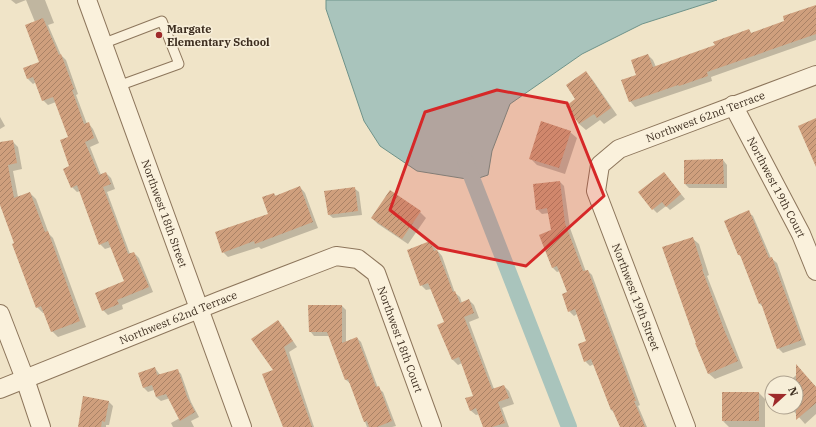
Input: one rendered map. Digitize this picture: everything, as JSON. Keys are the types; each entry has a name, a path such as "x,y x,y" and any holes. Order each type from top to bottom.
{"street":[{"name":"Northwest 18th Street","path":"87,0 242,427"},
{"name":"Northwest 62nd Terrace","path":"600,165 619,149 816,75"},
{"name":"Northwest 19th Court","path":"734,105 801,234 816,271"},
{"name":"Northwest 19th Street","path":"600,165 596,191 686,427"},
{"name":"Northwest 62nd Terrace","path":"0,389 198,309 336,256 358,259"},
{"name":"Northwest 18th Court","path":"358,259 376,273 432,427"},
{"path":"0,314 25,379 41,427"}],"lane":[{"path":"102,44 162,21 179,64 118,86"}],"highlighted area":[{"path":"497,90 567,103 604,196 526,266 438,248 390,210 425,112"}],"water":[{"path":"326,0 717,0 642,24 582,54 510,104 492,151 488,175 473,180 417,171 380,146 364,121 326,9"}],"building":[{"path":"816,5 816,34 707,72 708,76 629,102 621,80 636,75 631,60 648,54 653,67 715,45 713,42 749,29 751,33 784,21 783,16"},
{"path":"43,18 59,55 61,54 74,89 72,90 84,124 89,122 94,138 85,142 99,175 106,172 111,184 103,187 128,254 134,252 149,287 117,300 119,304 102,311 95,293 124,281 108,241 99,245 77,185 71,188 63,169 69,166 60,140 68,137 53,97 42,101 33,77 27,79 23,68 39,62 25,25"},
{"path":"586,71 611,108 597,118 594,114 579,124 566,106 575,99 566,85"},
{"path":"816,118 816,167 798,126"},
{"path":"541,121 571,131 559,168 529,159"},
{"path":"13,140 17,163 8,165 14,198 30,192 45,232 48,231 80,321 51,332 41,306 36,308 12,244 14,243 0,205 0,142"},
{"path":"723,159 724,184 684,184 684,160"},
{"path":"664,172 681,194 666,207 662,202 652,210 638,192"},
{"path":"560,181 565,223 583,271 588,270 636,401 634,401 645,427 620,427 612,409 611,410 591,359 584,362 578,344 586,341 575,309 568,312 562,294 567,292 557,266 552,268 539,235 551,230 547,208 536,210 533,184"},
{"path":"300,186 313,222 255,244 254,241 222,253 215,232 268,214 262,197 274,193 275,196"},
{"path":"355,187 358,211 328,215 324,191"},
{"path":"390,190 421,211 402,239 371,218"},
{"path":"749,210 769,258 772,257 802,340 777,349 761,303 759,304 740,255 738,255 724,221"},
{"path":"693,237 702,269 725,332 738,361 708,374 695,343 662,247"},
{"path":"430,241 434,251 437,250 453,292 455,291 460,303 469,299 474,313 464,317 492,389 504,385 509,398 498,402 505,423 492,427 483,427 476,408 470,411 465,398 473,396 459,357 452,360 437,325 444,322 428,283 420,286 407,250"},
{"path":"308,305 342,305 342,343 357,337 376,387 379,386 392,421 377,427 369,427 367,421 364,422 348,379 345,380 327,332 309,332"},
{"path":"278,320 293,341 284,347 312,427 283,427 262,374 273,370 251,339"},
{"path":"796,364 816,387 816,403 804,413 804,375 796,375"},
{"path":"155,367 157,375 178,369 187,397 195,412 180,421 166,394 156,397 152,385 143,388 138,373"},
{"path":"722,392 759,392 759,421 722,421"},
{"path":"83,396 109,401 105,422 102,421 101,427 78,427"},
{"path":"796,415 802,415 796,420"}],"waterway":[{"path":"465,160 569,427"}],"place":[{"name":"Margate Elementary School","path":"159,35"}]}
